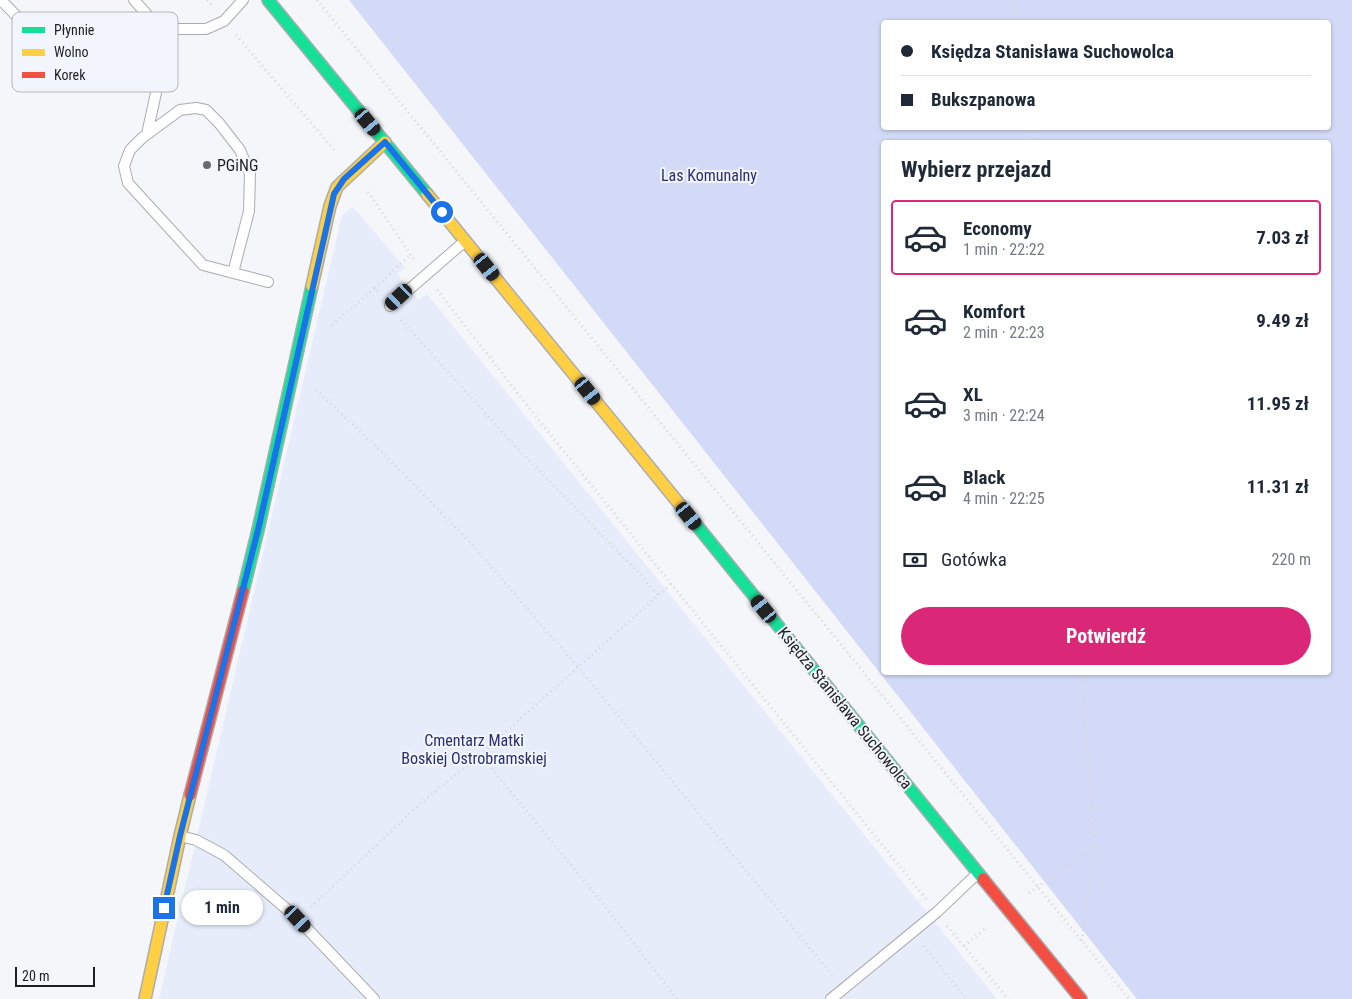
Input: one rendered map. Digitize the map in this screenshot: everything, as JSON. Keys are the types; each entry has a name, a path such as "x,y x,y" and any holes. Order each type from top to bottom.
{"main road":[{"name":"Księdza Stanisława Suchowolca","path":"268,0 466,240 1081,999"},
{"path":"144,999 180,836 258,530 330,206 338,188 385,142"}],"lane":[{"path":"1,0 13,12"},
{"path":"134,0 147,12"},
{"path":"178,29 206,29 224,21 243,0"},
{"path":"147,134 154,92"},
{"path":"233,273 249,211 250,174 240,150 206,110 196,108 180,110 147,134 130,150 124,166 128,184 203,265 233,273 268,282"},
{"path":"390,306 466,240"},
{"path":"180,836 196,840 224,855 298,919 374,999"},
{"path":"831,999 937,912 979,873"}],"path":[{"path":"207,0 362,182 425,274 537,418 1008,999"},
{"path":"317,0 1129,999"},
{"path":"1012,0 1015,20"},
{"path":"329,328 411,255"},
{"path":"375,288 408,330 658,595"},
{"path":"312,384 316,390 381,451 466,539 578,667 843,989"},
{"path":"298,919 421,803 480,755 670,584"},
{"path":"1082,675 1094,848 1082,941"},
{"path":"480,755 604,905 677,999"},
{"path":"1037,887 1094,848"},
{"path":"913,932 966,999"}],"green space":[{"name":"Las Komunalny","path":"349,0 1352,0 1352,999 1137,999 881,675 1331,675 1331,140 881,140 881,674"},
{"name":"Cmentarz Matki Boskiej Ostrobramskiej","path":"353,207 405,268 397,274 418,300 427,294 997,999 159,999 342,215"}],"traffic: fast":[{"path":"268,0 427,194"},
{"path":"243,591 312,286"},
{"path":"690,517 983,879"}],"traffic: slow":[{"path":"312,286 330,206 337,187 385,142"},
{"path":"427,194 690,517"},
{"path":"145,999 190,795"}],"traffic: jam":[{"path":"190,795 243,591"},
{"path":"983,879 1081,999"}],"place":[{"name":"PGiNG","path":"207,165"}],"route":[{"path":"164,908 180,836 258,530 334,194 344,179 385,142 442,212"}]}
